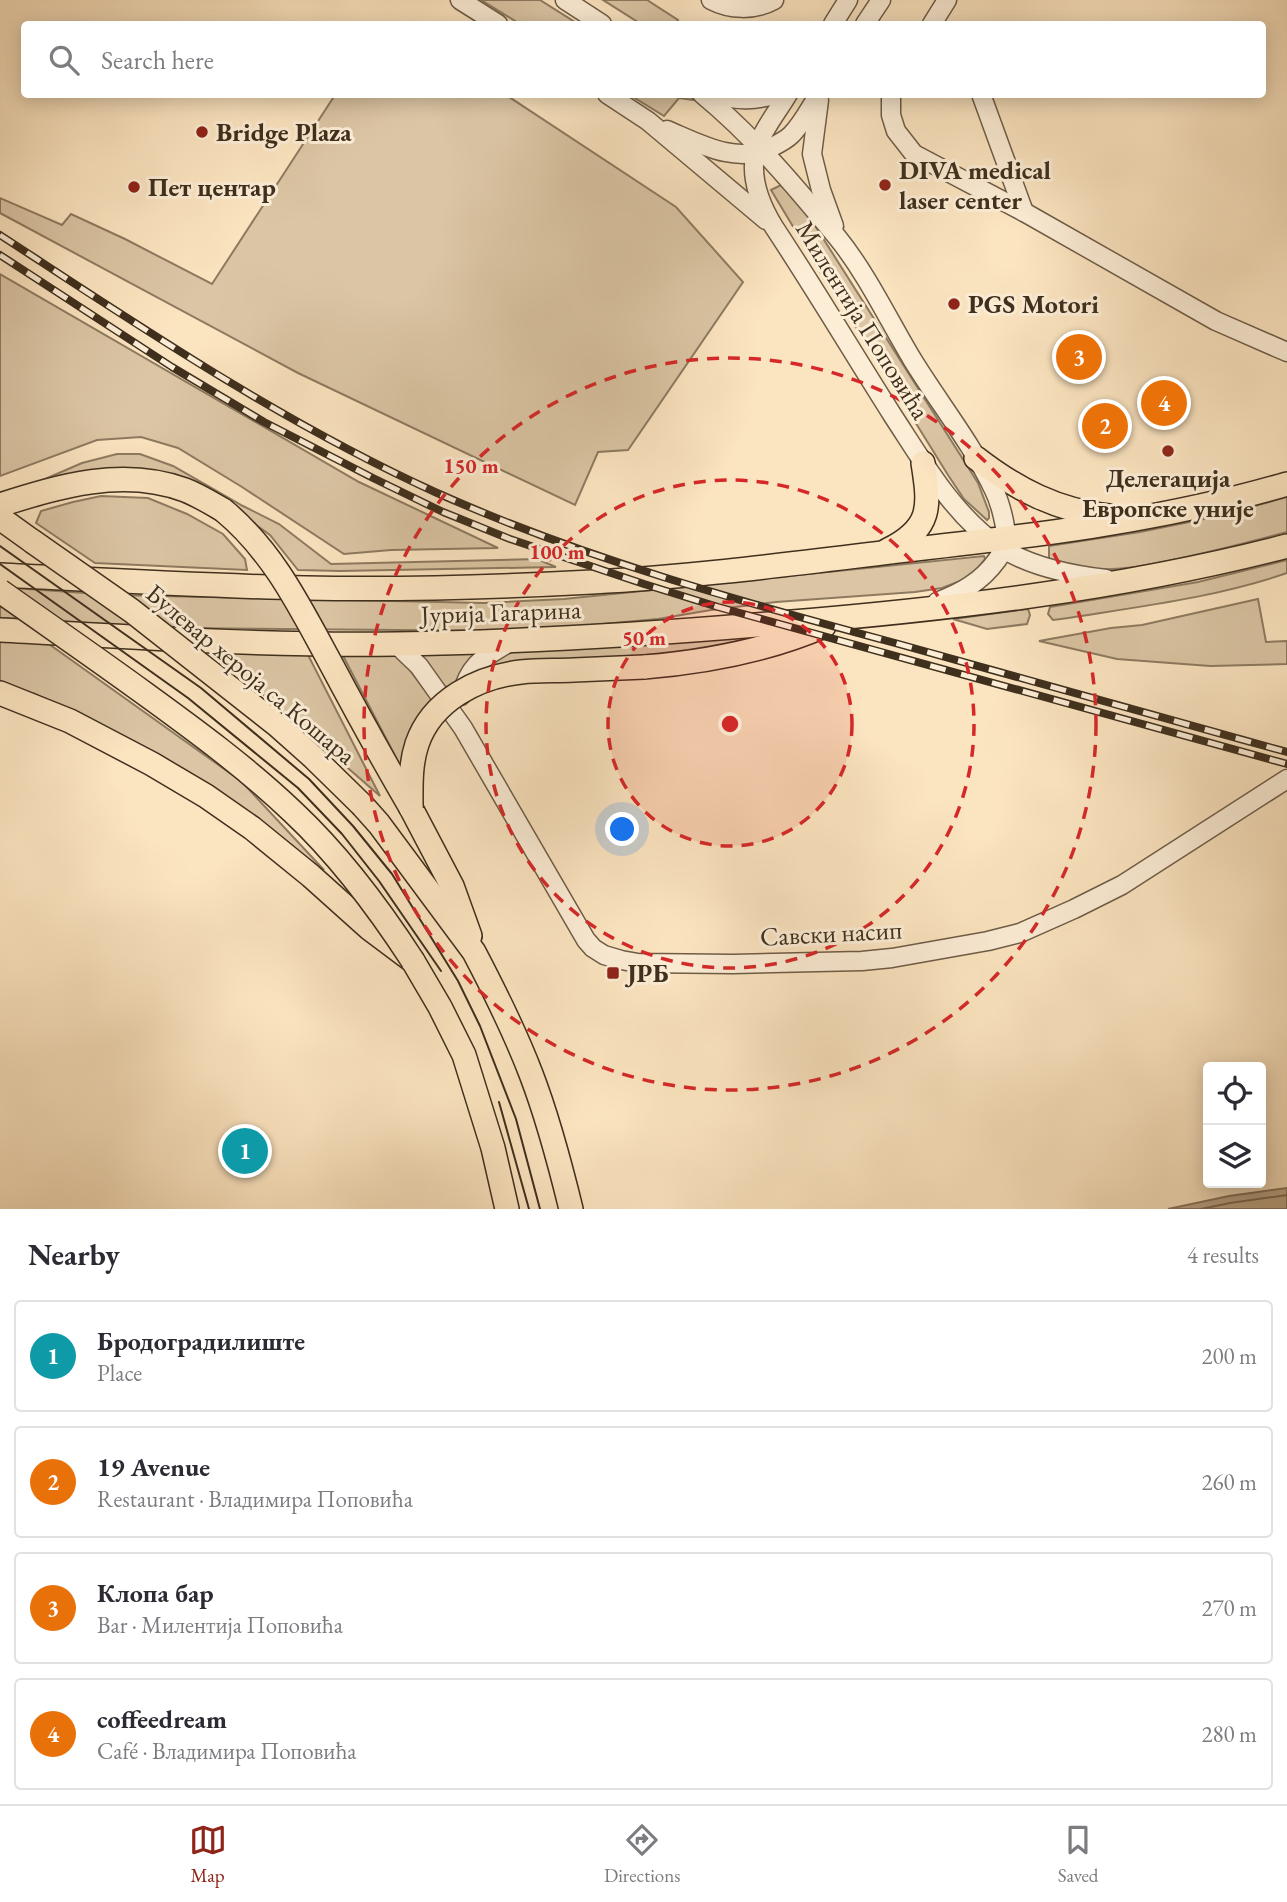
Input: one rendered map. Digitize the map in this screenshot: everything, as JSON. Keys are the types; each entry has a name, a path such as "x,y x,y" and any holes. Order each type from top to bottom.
{"main road":[{"path":"976,458 1022,490 1059,507 1137,520"},
{"path":"881,553 906,540 926,515 928,503 923,463"},
{"path":"0,505 90,481 119,478 184,490 223,510 254,539 289,586 411,808 452,886 470,931 474,952"},
{"name":"Јурија Гагарина","path":"0,575 282,587 449,587 652,578 1001,543 1137,520 1287,484"},
{"name":"Булевар хероја са Кошара","path":"0,518 132,611 277,725 313,757 379,824 474,952 508,1018 532,1076 571,1209"},
{"name":"Јурија Гагарина","path":"0,630 215,642 396,644 512,641 684,631 914,611 1126,581 1194,569 1287,545"},
{"path":"0,591 199,733 264,785 295,813 355,879 413,961 464,1055 493,1148 507,1209"},
{"path":"411,808 412,770 419,738 433,715 447,702 462,691 486,680 524,672 691,663 753,651 798,637 836,618"},
{"path":"0,693 70,721 205,796 251,828 311,876 369,928 413,961"}],"street":[{"path":"460,0 493,21"},
{"path":"565,0 597,21"},
{"path":"711,0 726,6 751,8 774,0"},
{"path":"835,21 848,0"},
{"path":"867,21 881,0"},
{"path":"934,21 947,0"},
{"path":"613,98 648,121 774,227"},
{"path":"706,98 759,150"},
{"path":"730,98 759,98"},
{"path":"759,150 786,98"},
{"path":"648,121 729,154 759,150 790,136 817,98"},
{"path":"819,98 812,154 821,190 839,239"},
{"path":"891,98 891,115 896,131 914,154 1024,212 1216,321 1287,352"},
{"path":"982,98 1024,212"},
{"name":"Милентија Поповића","path":"759,150 755,170 758,196 774,227 923,463 962,513 1001,543 1041,565 1070,574 1126,581"},
{"name":"Милентија Поповића","path":"759,150 839,239 976,458 995,492 1001,510 1001,543"},
{"path":"914,611 972,586 987,573 1001,543"},
{"name":"Савски насип","path":"463,727 460,701 466,678 479,660 512,641"},
{"name":"Савски насип","path":"396,644 419,666 463,727 586,940 604,954 638,963 862,961 955,948 1020,933 1122,885 1287,779"}],"shaded area":[{"path":"481,0 540,0 573,21 515,21"},
{"path":"603,0 647,0 678,20 677,21 636,21"},
{"path":"333,98 511,98 676,207 743,282 628,450 598,452 575,505 298,373 0,213 0,198 62,225 71,214 212,284"},
{"path":"635,98 679,98 664,116"},
{"path":"783,184 814,224 978,483 989,512 987,520 964,499 827,283 771,190"},
{"path":"0,274 359,482 498,548 391,550 344,554 178,448 141,437 97,440 0,476"},
{"path":"117,454 140,454 173,466 279,524 331,564 537,559 556,567 298,570 270,535 235,510 198,490 15,492 82,463"},
{"path":"101,496 148,498 187,514 223,534 245,559 247,570 95,563 36,523 41,511"},
{"path":"1287,497 1287,532 1273,536 1127,568 1090,568 1049,560 1049,546 1219,516"},
{"path":"984,556 985,559 976,571 963,580 942,588 776,602 658,619 524,631 174,628 0,618 0,587 113,595 484,603 564,599"},
{"path":"1287,560 1287,573 1232,589 1061,619 1053,620 1048,614 1050,607 1198,582"},
{"path":"1258,599 1266,642 1287,641 1287,664 1210,666 1117,659 1039,641 1142,625"},
{"path":"1028,609 1030,615 1027,624 987,629 953,619"},
{"path":"770,631 772,637 682,654 482,670 514,648"},
{"path":"0,639 46,642 241,781 324,870 188,773 35,694 0,683"},
{"path":"489,647 454,686 443,687 415,649"},
{"path":"211,649 306,651 380,796"},
{"path":"340,650 397,653 433,701 403,771"}],"water":[{"path":"1287,1188 1287,1209 1168,1209 1229,1196"}],"tram line":[{"path":"0,546 201,688 309,779 353,826 392,874 458,981 480,1026 516,1119 540,1209"},
{"path":"0,564 188,698 298,788 342,834 379,881 441,971"},
{"path":"499,1102 529,1209"}],"railway":[{"path":"0,235 267,404 378,465 491,516 604,558 720,594 1287,752"},
{"path":"0,255 172,367 264,422 443,512 510,539 718,607 1287,764"}],"place":[{"name":"Bridge Plaza","path":"202,132"},
{"name":"DIVA medical laser center","path":"885,185"},
{"name":"Пет центар","path":"134,187"},
{"name":"PGS Motori","path":"954,304"},
{"name":"Клопа бар","path":"1079,357"},
{"name":"coffeedream","path":"1164,403"},
{"name":"19 Avenue","path":"1105,426"},
{"name":"Делегација Европске уније","path":"1168,451"},
{"name":"ЈРБ","path":"613,973"},
{"name":"Бродоградилиште","path":"245,1151"}]}
